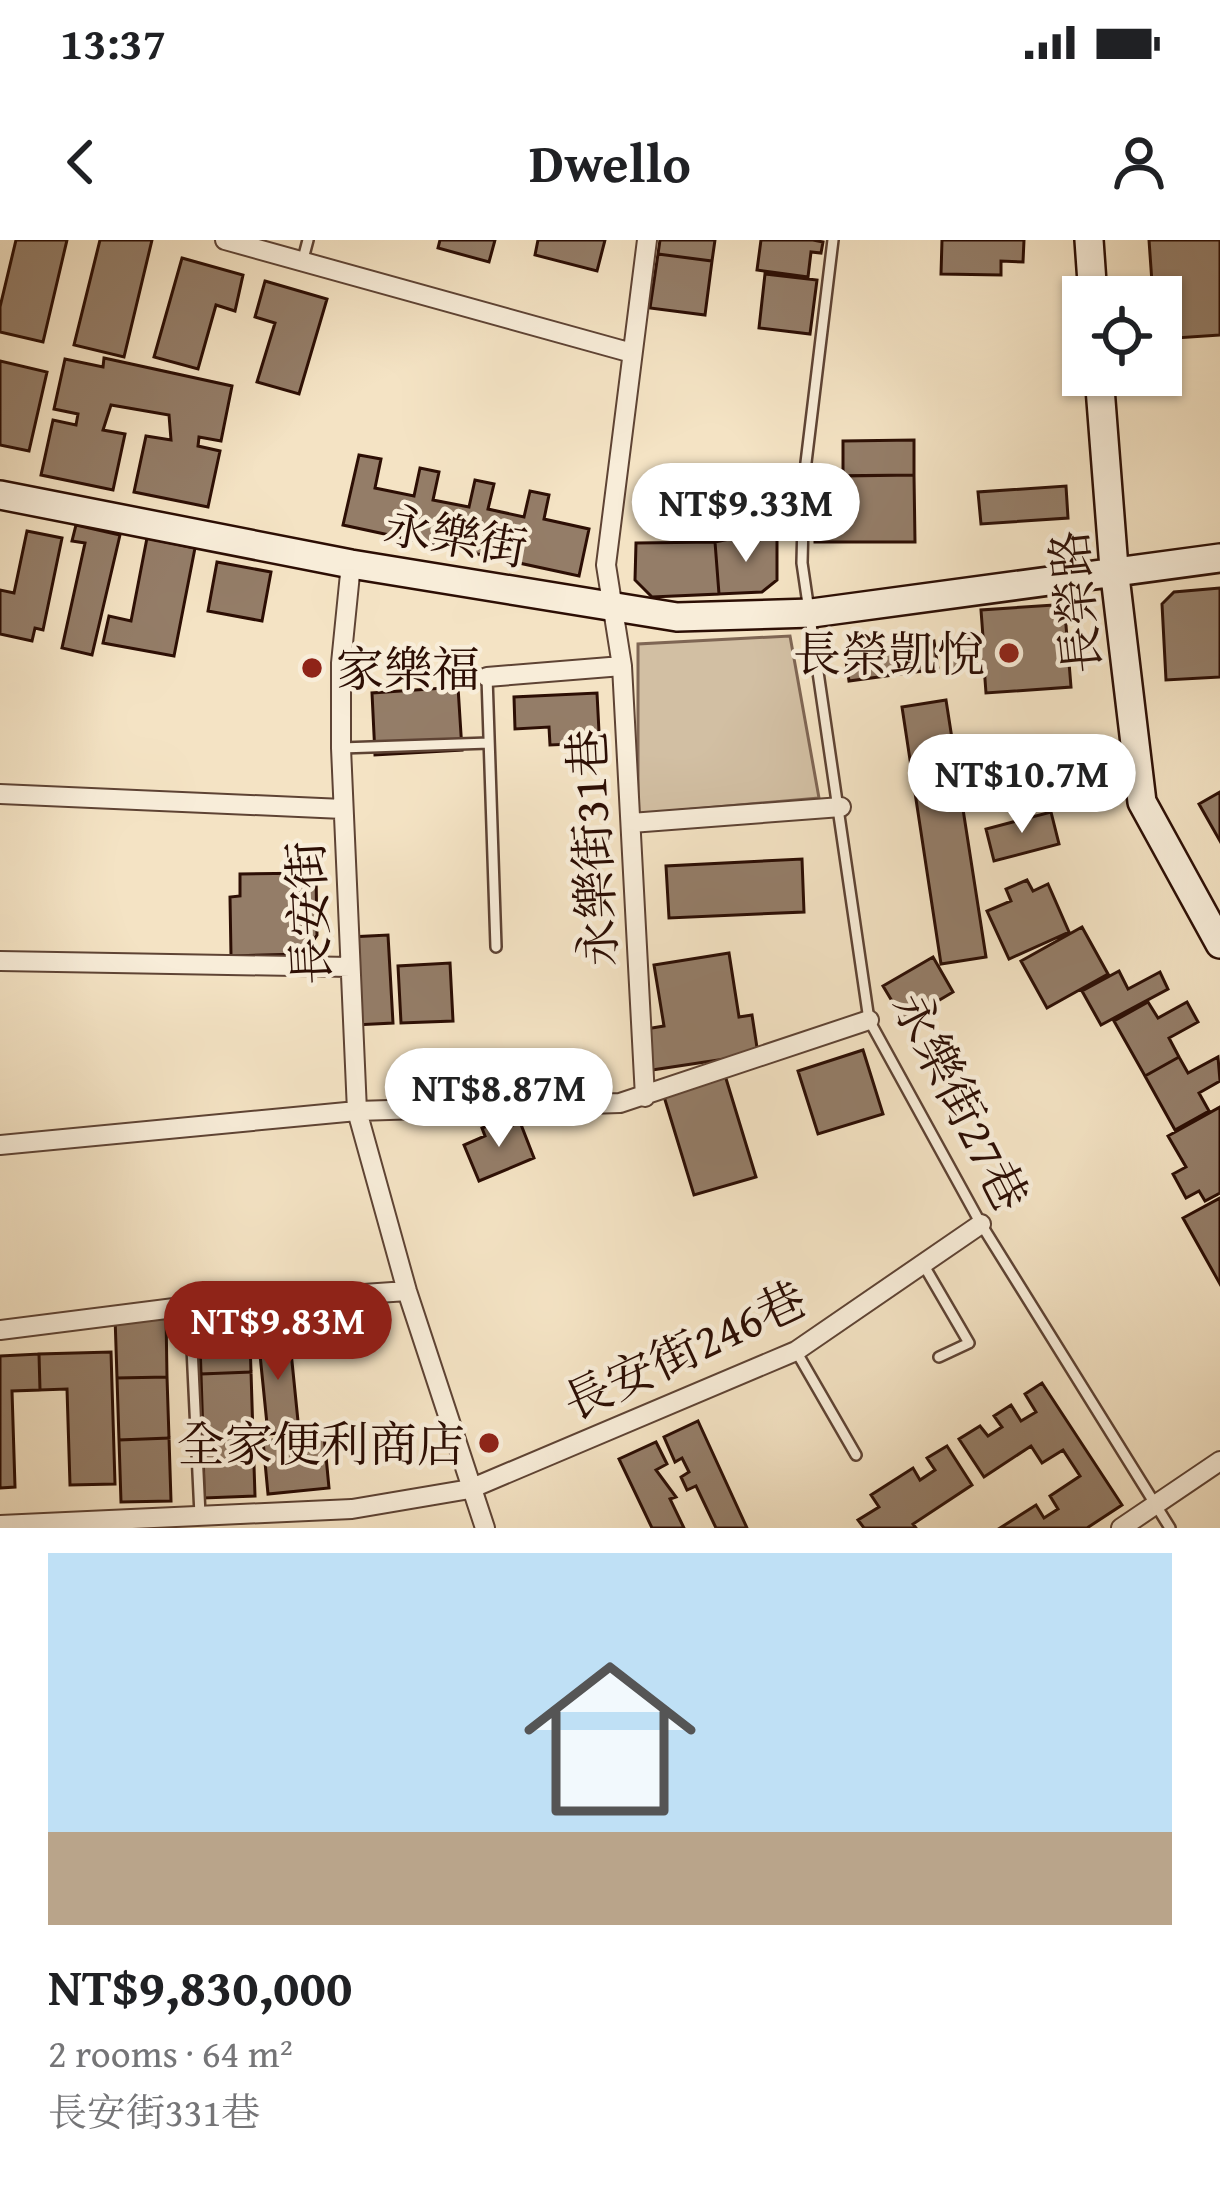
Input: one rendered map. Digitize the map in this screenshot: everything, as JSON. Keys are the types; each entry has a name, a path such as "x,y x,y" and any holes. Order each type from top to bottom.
{"street":[{"path":"226,240 306,250 632,353"},
{"name":"永樂街31巷","path":"645,1097 622,666 606,565 647,240"},
{"path":"1089,240 1092,276"},
{"name":"長榮路","path":"1101,396 1114,568 1142,802 1220,944"},
{"name":"永樂街","path":"0,495 351,564 677,617 812,613 1114,568 1220,558"},
{"name":"長安街","path":"351,564 341,663 341,748 357,1111 407,1291 485,1528"},
{"name":"永樂街31巷","path":"487,677 622,666"},
{"path":"0,794 343,809"},
{"path":"631,823 841,807"},
{"path":"0,961 350,968"},
{"path":"0,1144 357,1111 620,1103 869,1020"},
{"name":"長安街246巷","path":"0,1525 352,1509 470,1489 796,1351 981,1225"},
{"path":"0,1330 190,1306 407,1291"},
{"path":"1121,1528 1220,1461"}],"lane":[{"name":"永樂街27巷","path":"833,240 804,478 802,563 869,1020 981,1225 1170,1528"},
{"name":"永樂街31巷","path":"487,677 496,947"},
{"path":"341,748 488,743"},
{"path":"923,1264 969,1343 939,1357"},
{"path":"190,1306 200,1515"},
{"path":"796,1351 856,1456"}],"shaded area":[{"path":"790,636 819,798 638,814 638,644"}],"building":[{"path":"16,240 67,240 43,342 0,332 0,307"},
{"path":"100,240 152,240 124,357 74,345"},
{"path":"440,240 495,240 489,262 438,248"},
{"path":"538,240 605,240 597,271 535,255"},
{"path":"660,240 715,240 712,261 658,254"},
{"path":"761,240 823,242 821,253 811,252 808,277 757,270"},
{"path":"942,240 1024,240 1023,262 1001,261 1001,275 941,274"},
{"path":"1149,240 1220,240 1220,335 1182,338 1182,276 1152,276"},
{"path":"658,254 712,261 705,315 650,308"},
{"path":"182,258 243,275 235,311 216,305 198,369 154,357"},
{"path":"765,274 817,280 810,334 759,328"},
{"path":"265,281 327,299 299,394 257,382 275,323 255,317"},
{"path":"104,358 232,386 221,441 199,437 198,446 220,451 208,507 134,492 146,436 171,440 169,415 111,405 103,430 125,434 113,490 41,475 53,420 76,425 78,414 54,409 65,359 103,367"},
{"path":"0,361 47,372 29,451 0,445"},
{"path":"914,440 914,475 843,476 843,441"},
{"path":"359,455 381,459 375,488 414,496 420,468 439,472 433,500 469,507 475,480 494,484 488,509 524,517 530,491 549,495 544,519 589,529 579,576 343,525"},
{"path":"914,475 915,542 815,542 815,476"},
{"path":"706,478 791,494 784,534 698,518"},
{"path":"1066,486 1068,518 981,524 978,492"},
{"path":"76,525 120,535 92,655 62,648 85,543 72,541"},
{"path":"27,531 62,538 43,630 35,628 32,641 0,634 0,590 14,593"},
{"path":"748,535 748,541 777,538 777,580 762,592 719,594 715,542"},
{"path":"147,538 195,548 174,656 103,643 109,616 131,621"},
{"path":"715,542 719,594 652,597 635,580 636,543"},
{"path":"217,562 271,572 262,621 208,611"},
{"path":"1220,588 1220,677 1166,680 1162,604 1174,592"},
{"name":"長榮凱悅","path":"1054,605 1065,613 1071,687 986,693 984,666 950,669 948,639 983,637 981,610"},
{"path":"934,641 938,669 849,681 845,654"},
{"path":"458,687 462,750 375,755 372,693"},
{"path":"597,693 600,751 573,753 572,744 550,745 549,727 515,729 514,697"},
{"path":"946,700 986,957 941,964 902,707"},
{"path":"1220,792 1220,841 1199,804"},
{"path":"1051,812 1059,844 994,861 986,829"},
{"path":"802,859 804,912 669,918 666,866"},
{"path":"316,873 317,935 304,954 231,956 230,897 240,896 240,874"},
{"path":"1027,880 1033,891 1048,884 1069,932 1009,959 987,911 1011,901 1006,889"},
{"path":"1082,927 1108,974 1047,1008 1021,961"},
{"path":"388,935 393,1023 355,1025 350,937"},
{"path":"729,953 739,1017 752,1015 758,1054 652,1070 646,1029 664,1026 654,965"},
{"path":"933,957 953,992 904,1021 883,986"},
{"path":"450,963 453,1021 401,1023 398,966"},
{"path":"1119,971 1128,989 1160,972 1168,989 1101,1025 1082,991"},
{"path":"1148,1002 1158,1018 1187,1002 1198,1022 1169,1038 1179,1057 1145,1076 1114,1021"},
{"path":"863,1050 883,1114 818,1134 798,1071"},
{"path":"1179,1057 1188,1073 1218,1057 1220,1081 1199,1093 1209,1111 1175,1130 1145,1076"},
{"path":"724,1072 756,1177 694,1195 662,1090"},
{"path":"1220,1107 1220,1193 1205,1201 1199,1191 1186,1198 1173,1174 1186,1167 1168,1136"},
{"path":"497,1122 501,1130 520,1122 534,1158 479,1181 464,1145 485,1136 482,1128"},
{"path":"1220,1198 1220,1284 1183,1218"},
{"path":"249,1311 251,1372 201,1374 199,1312"},
{"path":"166,1314 167,1377 117,1378 115,1316"},
{"path":"289,1332 299,1431 268,1434 258,1335"},
{"path":"111,1352 115,1484 70,1485 67,1389 40,1390 39,1354"},
{"path":"39,1354 40,1390 12,1391 15,1487 0,1488 0,1356"},
{"path":"251,1372 253,1435 203,1436 201,1374"},
{"path":"167,1377 169,1438 119,1440 117,1378"},
{"path":"1042,1383 1122,1505 1087,1528 1000,1528 1036,1505 1044,1518 1058,1509 1050,1496 1080,1476 1063,1450 1042,1463 1031,1446 984,1477 959,1439 980,1426 988,1436 1002,1427 994,1416 1011,1405 1021,1421 1036,1412 1025,1394"},
{"path":"698,1421 747,1528 716,1528 696,1486 687,1490 681,1477 689,1472 682,1458 675,1462 664,1437"},
{"path":"253,1435 255,1496 204,1498 203,1436"},
{"path":"324,1435 329,1488 268,1494 263,1441"},
{"path":"169,1438 171,1501 121,1502 119,1440"},
{"path":"656,1442 667,1464 656,1470 676,1497 670,1499 684,1528 652,1528 619,1459"},
{"path":"947,1446 972,1485 913,1524 916,1528 864,1528 858,1520 879,1507 871,1495 913,1468 920,1480 935,1470 927,1458"}],"place":[{"name":"長榮凱悅","path":"1009,653"},
{"name":"家樂福","path":"312,668"},
{"name":"全家便利商店","path":"489,1443"}]}
